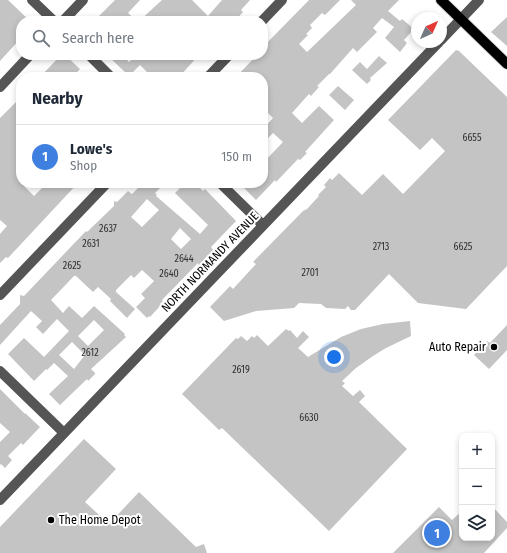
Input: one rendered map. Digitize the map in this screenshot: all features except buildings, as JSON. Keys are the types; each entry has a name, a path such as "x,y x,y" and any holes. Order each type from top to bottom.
{"main road":[{"path":"441,0 507,64"}],"street":[{"path":"32,0 49,16"},
{"path":"68,16 83,0"},
{"path":"267,16 282,0"},
{"path":"447,34 479,0"},
{"name":"NORTH NORMANDY AVENUE","path":"0,500 433,48"},
{"path":"0,87 25,60"},
{"path":"94,60 106,72"},
{"path":"213,72 224,60"},
{"path":"0,295 102,188"},
{"path":"225,188 263,225"},
{"path":"0,371 64,433"}],"place":[{"name":"Auto Repair","path":"494,347"},
{"name":"The Home Depot","path":"51,520"},
{"name":"Lowe's","path":"437,533"}]}
